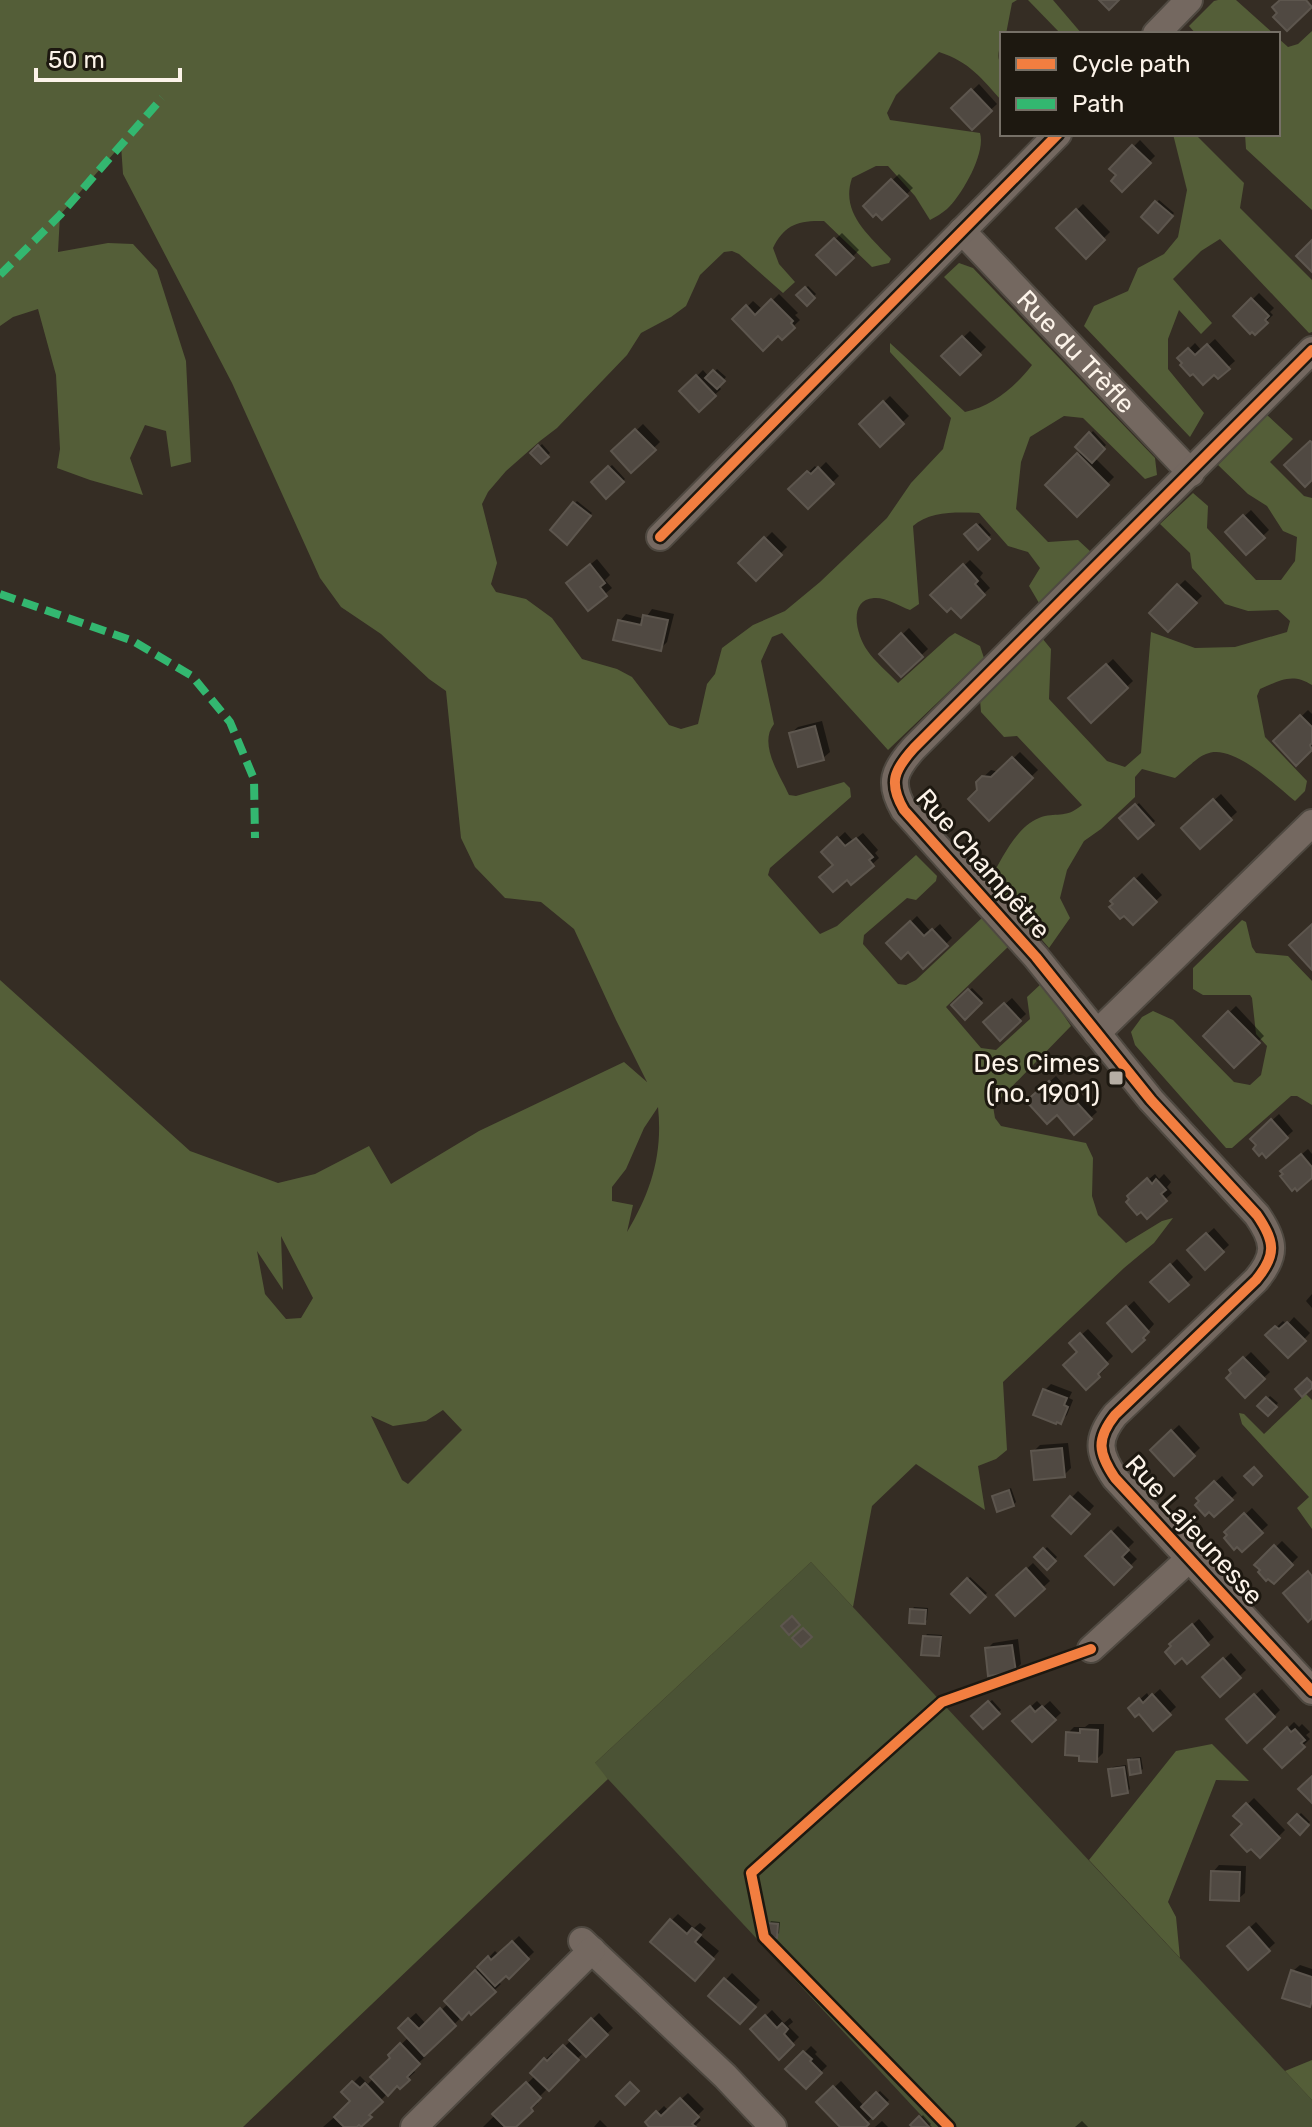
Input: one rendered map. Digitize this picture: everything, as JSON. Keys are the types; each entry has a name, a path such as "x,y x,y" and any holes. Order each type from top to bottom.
{"street":[{"path":"1158,32 1189,0"},
{"path":"660,537 1056,136"},
{"name":"Rue du Trèfle","path":"962,231 1191,473"},
{"name":"Rue Champêtre","path":"1272,1252 1270,1233 1257,1215 1151,1100 996,911 904,810 895,796 894,779 899,765 914,748 1312,350"},
{"path":"1097,1033 1312,823"},
{"name":"Rue Lajeunesse","path":"1272,1252 1268,1267 1256,1280 1115,1415 1104,1429 1100,1447 1105,1463 1115,1478 1312,1691"},
{"name":"Rue Lajeunesse","path":"1091,1649 1189,1559"},
{"path":"414,2127 587,1946 714,2065 761,2123"}],"green space":[{"path":"0,0 1017,0 1012,3 1006,32 1000,32 1000,99 967,66 939,52 896,95 887,113 890,120 980,133 976,162 953,203 930,220 915,196 888,166 876,166 852,178 849,191 853,213 891,259 889,263 872,267 824,221 799,223 787,229 773,248 779,264 795,282 783,293 739,254 724,252 700,275 686,306 641,333 627,355 557,428 506,471 488,492 482,504 497,563 491,584 496,592 526,599 552,618 582,659 617,669 632,677 669,725 681,729 698,724 707,684 715,674 722,648 753,625 785,611 820,582 887,518 911,483 943,449 951,418 890,352 890,343 965,412 1002,394 1032,365 944,277 959,263 973,268 1155,458 1157,475 1145,479 1083,418 1064,416 1030,437 1021,462 1016,509 1048,542 1078,540 1091,552 1039,603 1029,586 1040,568 1028,552 1008,546 979,513 935,515 913,526 919,604 910,610 883,599 866,600 857,612 863,644 898,683 955,633 980,646 984,658 888,750 782,633 772,637 761,661 774,724 768,741 769,750 789,795 796,796 844,782 850,788 851,797 770,868 768,875 820,934 837,926 916,855 937,876 936,881 916,900 907,898 864,935 863,944 898,984 906,985 916,980 984,916 1011,944 946,1007 981,1048 996,1050 1030,1019 1027,997 1042,983 1071,1026 993,1106 995,1118 1001,1126 1086,1143 1093,1158 1092,1196 1098,1215 1126,1243 1162,1221 1173,1218 1154,1243 1003,1382 1007,1450 996,1459 978,1466 985,1510 916,1464 872,1506 853,1607 811,1562 595,1763 608,1779 243,2127 0,2127 0,980 190,1151 278,1183 315,1174 369,1146 391,1184 479,1131 624,1062 647,1082 574,929 541,902 505,898 475,867 461,838 446,691 381,634 341,607 320,578 232,383 123,174 121,145 60,215 58,252 108,243 133,244 157,270 186,361 191,462 171,467 166,431 145,425 130,458 143,495 57,468 60,449 56,375 38,309 13,317 0,326","holes":["658,1107 657,1157 649,1187 627,1232 633,1205 612,1201 612,1187 626,1169 644,1128","281,1236 313,1298 301,1318 286,1319 265,1294 257,1251 283,1290","443,1410 462,1430 408,1484 402,1480 371,1416 393,1426 426,1421"]},
{"path":"1028,0 1053,0 1080,32 1059,32"},
{"path":"1236,0 1272,32 1194,32 1189,26 1214,1"},
{"path":"1312,31 1312,210 1246,149 1245,136 1280,136 1280,40 1288,47 1298,44"},
{"path":"1174,136 1197,136 1244,183 1240,208 1312,280 1312,332 1309,333 1220,239 1201,251 1173,279 1212,323 1201,334 1179,310 1168,339 1168,369 1204,413 1190,437 1084,326 1094,306 1128,291 1138,268 1164,254 1178,237 1187,190"},
{"path":"1267,415 1293,439 1270,462 1304,496 1312,498 1312,685 1298,679 1286,679 1260,689 1257,696 1265,737 1307,781 1305,791 1295,801 1253,767 1228,754 1216,752 1194,761 1175,778 1142,769 1135,777 1135,797 1084,841 1067,870 1060,898 1070,918 1049,948 990,879 1010,844 1031,822 1045,816 1065,814 1082,805 1017,736 1004,737 981,712 980,699 1042,638 1051,649 1049,699 1107,761 1125,767 1141,753 1151,632 1195,648 1235,647 1287,632 1290,621 1278,610 1248,611 1225,604 1192,568 1190,553 1160,524 1193,493 1208,506 1207,528 1256,580 1281,580 1295,561 1297,537 1283,531 1267,506 1248,494 1218,465"},
{"path":"1242,920 1246,922 1256,953 1288,956 1312,981 1312,1105 1291,1096 1232,1148 1226,1148 1135,1045 1131,1032 1142,1017 1153,1011 1173,1020 1234,1082 1250,1085 1261,1075 1267,1046 1256,1034 1250,995 1203,995 1193,989 1193,968"},
{"path":"1306,1394 1312,1400 1312,1529 1297,1508 1309,1497 1242,1424 1239,1413 1244,1414 1264,1434"},
{"path":"811,1562 1312,2100 1312,2127 932,2127 594,1764"},
{"path":"1212,1744 1249,1781 1216,1780 1168,1902 1176,1917 1180,1958 1089,1860 1176,1751"},
{"path":"1312,2060 1312,2100 1285,2071"}],"building":[{"path":"1099,0 1119,0 1109,10"},
{"path":"1280,0 1306,0 1312,7 1287,31 1273,17 1277,13 1272,7"},
{"path":"971,89 992,111 972,130 951,108"},
{"path":"1132,145 1151,163 1122,192 1111,181 1116,175 1109,169"},
{"path":"891,179 908,196 882,220 876,214 873,217 863,206"},
{"path":"1155,201 1173,216 1158,233 1141,217"},
{"path":"1076,209 1105,240 1086,259 1056,228"},
{"path":"834,238 854,258 836,275 816,255"},
{"path":"1312,240 1312,272 1296,256"},
{"path":"805,287 815,298 807,306 796,295"},
{"path":"1251,298 1269,316 1265,320 1268,323 1255,335 1250,334 1233,316"},
{"path":"771,299 793,321 791,323 795,328 782,340 778,336 763,351 732,319 746,305 755,315"},
{"path":"962,336 981,355 960,375 941,356"},
{"path":"1207,344 1230,369 1218,379 1214,375 1203,385 1193,374 1190,376 1177,358 1188,348 1195,355"},
{"path":"713,370 725,381 717,389 705,378"},
{"path":"696,375 716,396 699,412 679,391"},
{"path":"883,401 904,424 880,447 859,424"},
{"path":"635,429 656,450 631,473 611,451"},
{"path":"1089,432 1105,449 1092,463 1075,447"},
{"path":"1310,441 1312,480 1305,487 1284,465"},
{"path":"538,445 549,457 541,464 530,453"},
{"path":"1077,453 1109,485 1077,517 1045,485"},
{"path":"608,466 624,482 606,499 591,482"},
{"path":"818,467 834,484 808,509 788,489 807,471 811,474"},
{"path":"573,502 591,516 567,545 550,530"},
{"path":"1243,515 1265,538 1246,555 1225,532"},
{"path":"976,524 990,539 978,550 964,534"},
{"path":"764,537 782,555 756,581 738,563"},
{"path":"590,564 605,583 600,587 607,596 588,611 566,583"},
{"path":"963,564 985,595 961,618 951,608 947,612 930,595"},
{"path":"1177,584 1197,603 1168,632 1149,613"},
{"path":"643,615 668,620 661,651 613,640 618,620 641,625"},
{"path":"901,633 923,657 901,677 879,654"},
{"path":"1106,664 1128,688 1091,723 1068,698"},
{"path":"1300,715 1312,727 1312,750 1296,766 1273,741"},
{"path":"815,726 824,760 798,767 789,733"},
{"path":"1012,757 1033,778 989,821 968,799 977,790 976,782 982,776 991,777"},
{"path":"1213,799 1232,820 1200,849 1181,828"},
{"path":"1135,804 1154,825 1138,839 1119,818"},
{"path":"837,837 845,846 856,838 873,857 869,860 874,866 851,885 847,880 833,892 819,877 833,865 821,852"},
{"path":"1134,878 1157,902 1133,925 1124,916 1120,919 1109,907 1113,904 1110,901"},
{"path":"910,921 924,936 932,929 948,946 923,969 908,952 901,959 886,943"},
{"path":"1312,924 1312,970 1289,945"},
{"path":"968,989 982,1003 965,1020 951,1005"},
{"path":"1004,1003 1021,1021 1000,1041 983,1022"},
{"path":"1228,1011 1260,1043 1234,1068 1203,1036"},
{"path":"1049,1081 1065,1100 1070,1095 1092,1119 1074,1135 1057,1115 1047,1124 1026,1101"},
{"path":"1271,1119 1288,1138 1266,1158 1253,1149 1256,1145 1250,1139"},
{"path":"1301,1154 1312,1167 1312,1178 1297,1191 1295,1188 1292,1191 1280,1176 1283,1174 1280,1171"},
{"path":"1147,1178 1152,1184 1156,1179 1166,1190 1161,1194 1167,1201 1147,1219 1141,1212 1137,1215 1126,1202 1129,1199 1127,1196"},
{"path":"1206,1233 1224,1252 1205,1270 1187,1250"},
{"path":"1170,1264 1189,1285 1169,1302 1150,1282"},
{"path":"1126,1306 1149,1332 1132,1352 1107,1323"},
{"path":"1287,1322 1306,1341 1288,1358 1265,1335 1275,1326 1279,1329"},
{"path":"1080,1333 1108,1364 1086,1390 1063,1365 1077,1352 1069,1343"},
{"path":"1243,1357 1265,1379 1245,1398 1226,1378 1231,1373 1229,1370"},
{"path":"1307,1378 1312,1388 1302,1397 1295,1389"},
{"path":"1043,1389 1067,1398 1064,1405 1068,1407 1061,1424 1033,1415"},
{"path":"1266,1397 1277,1407 1268,1416 1257,1406"},
{"path":"1171,1430 1195,1456 1174,1476 1150,1450"},
{"path":"1062,1448 1065,1477 1034,1480 1031,1451"},
{"path":"1254,1467 1262,1476 1253,1485 1244,1476"},
{"path":"1214,1481 1233,1500 1214,1517 1209,1512 1205,1516 1195,1505 1199,1501 1196,1498"},
{"path":"1009,1490 1014,1506 997,1512 992,1496"},
{"path":"1070,1496 1090,1514 1071,1534 1052,1516"},
{"path":"1244,1513 1263,1533 1242,1552 1237,1547 1234,1550 1224,1538 1227,1535 1224,1532"},
{"path":"1111,1531 1129,1550 1122,1557 1132,1567 1114,1585 1085,1556"},
{"path":"1274,1545 1293,1565 1274,1584 1268,1579 1266,1581 1254,1565"},
{"path":"1043,1548 1056,1561 1047,1570 1034,1557"},
{"path":"1026,1568 1045,1589 1015,1616 996,1595"},
{"path":"1308,1571 1312,1576 1312,1618 1308,1622 1283,1593"},
{"path":"967,1578 986,1597 970,1613 951,1594"},
{"path":"910,1609 926,1610 925,1624 909,1623"},
{"path":"792,1616 800,1625 789,1635 781,1626"},
{"path":"1192,1624 1209,1645 1187,1664 1182,1658 1175,1664 1165,1652 1171,1646 1169,1644"},
{"path":"803,1628 812,1637 801,1647 792,1638"},
{"path":"923,1636 941,1637 939,1656 921,1655"},
{"path":"1012,1645 1016,1672 988,1676 985,1648"},
{"path":"1223,1658 1241,1678 1220,1697 1202,1677"},
{"path":"1152,1694 1171,1715 1153,1731 1139,1714 1135,1717 1128,1708 1139,1698 1143,1703"},
{"path":"1254,1694 1275,1717 1247,1743 1226,1719"},
{"path":"988,1701 1000,1714 983,1729 971,1716"},
{"path":"1030,1706 1035,1712 1042,1706 1056,1720 1032,1742 1012,1721"},
{"path":"1287,1727 1291,1732 1295,1729 1305,1740 1301,1743 1305,1747 1282,1768 1264,1749"},
{"path":"1080,1729 1098,1730 1097,1762 1079,1761 1079,1756 1065,1755 1066,1732 1080,1733"},
{"path":"1139,1759 1141,1773 1130,1775 1128,1760"},
{"path":"1124,1767 1128,1793 1112,1796 1108,1769"},
{"path":"1312,1776 1312,1803 1298,1789"},
{"path":"1246,1803 1280,1838 1260,1858 1251,1849 1247,1852 1231,1835 1242,1824 1233,1816"},
{"path":"1297,1814 1309,1825 1300,1835 1288,1823"},
{"path":"1211,1871 1240,1872 1239,1901 1210,1900"},
{"path":"670,1919 687,1934 692,1928 701,1935 695,1942 714,1959 695,1981 650,1942"},
{"path":"767,1923 778,1924 777,1938 766,1937"},
{"path":"1249,1927 1270,1951 1248,1970 1227,1946"},
{"path":"512,1941 529,1959 509,1979 506,1976 495,1986 477,1967 488,1956 491,1960"},
{"path":"475,1970 496,1992 462,2020 444,2001"},
{"path":"1291,1970 1312,1977 1310,2007 1282,1998"},
{"path":"724,1978 756,2007 740,2024 708,1996"},
{"path":"440,2008 456,2026 424,2056 398,2028 408,2018 419,2029"},
{"path":"765,2015 777,2028 782,2023 788,2029 784,2034 794,2045 779,2060 750,2029"},
{"path":"591,2018 608,2035 586,2057 569,2040"},
{"path":"400,2043 420,2064 407,2077 410,2080 400,2089 397,2086 388,2096 370,2077 390,2058 388,2055"},
{"path":"563,2045 579,2060 549,2091 530,2073"},
{"path":"803,2051 822,2073 806,2089 785,2069"},
{"path":"352,2081 360,2088 365,2083 383,2102 361,2127 344,2127 334,2117 350,2101 341,2092"},
{"path":"526,2082 541,2098 531,2108 533,2111 516,2127 505,2127 492,2114"},
{"path":"630,2082 639,2091 625,2105 616,2096"},
{"path":"833,2086 869,2124 866,2127 840,2127 816,2102"},
{"path":"876,2092 888,2104 873,2119 861,2107"},
{"path":"680,2098 699,2117 692,2124 696,2127 649,2127 645,2122 656,2111 661,2116"},
{"path":"919,2116 929,2127 910,2125"}],"marked path":[{"path":"0,275 60,215 162,98"},
{"path":"0,594 133,641 192,676 230,722 254,779 255,838"}],"cycle path":[{"path":"660,537 1056,136"},
{"path":"1312,350 914,748 898,770 895,784 904,810 1036,957 1151,1100 1257,1215 1267,1233 1271,1248 1263,1271 1115,1415 1105,1431 1102,1446 1105,1461 1115,1478 1312,1691"},
{"path":"949,2127 764,1937 751,1873 942,1702 1091,1649"}],"place":[{"name":"Des Cimes (no. 1901)","path":"1116,1078"}]}
